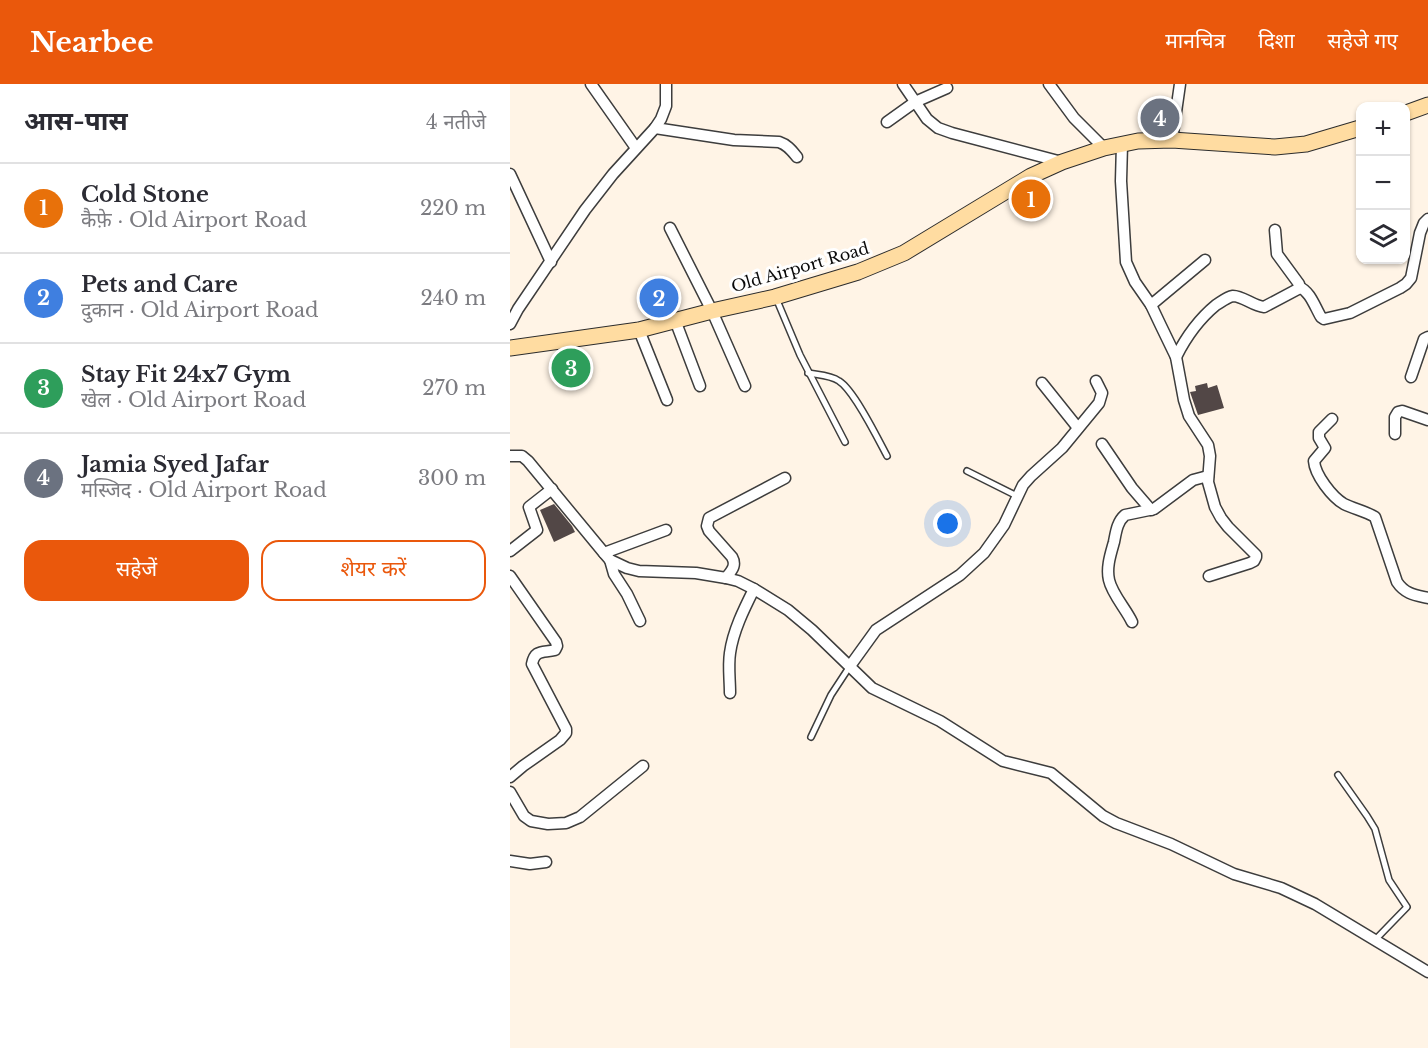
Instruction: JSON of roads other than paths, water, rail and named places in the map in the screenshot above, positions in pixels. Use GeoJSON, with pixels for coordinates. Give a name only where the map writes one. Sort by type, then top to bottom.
{"type":"FeatureCollection","features":[{"type":"Feature","properties":{"kind":"main road"},"geometry":{"type":"LineString","coordinates":[[1410,112],[1428,105]]}},
{"type":"Feature","properties":{"kind":"main road","name":"Old Airport Road"},"geometry":{"type":"LineString","coordinates":[[510,348],[639,330],[775,297],[858,272],[904,253],[1031,176],[1062,162],[1104,148],[1138,141],[1172,140],[1275,147],[1306,144],[1356,129]]}},
{"type":"Feature","properties":{"kind":"street"},"geometry":{"type":"LineString","coordinates":[[591,84],[636,148]]}},
{"type":"Feature","properties":{"kind":"street"},"geometry":{"type":"LineString","coordinates":[[510,324],[585,210],[661,119],[666,106],[666,84]]}},
{"type":"Feature","properties":{"kind":"street"},"geometry":{"type":"LineString","coordinates":[[903,84],[927,119],[939,128],[1062,162]]}},
{"type":"Feature","properties":{"kind":"street"},"geometry":{"type":"LineString","coordinates":[[1049,84],[1074,118],[1104,148]]}},
{"type":"Feature","properties":{"kind":"street"},"geometry":{"type":"LineString","coordinates":[[1172,140],[1180,84]]}},
{"type":"Feature","properties":{"kind":"street"},"geometry":{"type":"LineString","coordinates":[[887,122],[915,102],[947,88]]}},
{"type":"Feature","properties":{"kind":"street"},"geometry":{"type":"LineString","coordinates":[[655,128],[734,140],[779,142],[789,147],[797,157]]}},
{"type":"Feature","properties":{"kind":"street"},"geometry":{"type":"LineString","coordinates":[[1122,144],[1121,181],[1126,262],[1176,357],[1184,400],[1190,416],[1210,451],[1208,476],[1212,498],[1221,518],[1256,555],[1254,561],[1250,563],[1209,576]]}},
{"type":"Feature","properties":{"kind":"street"},"geometry":{"type":"LineString","coordinates":[[510,174],[550,262]]}},
{"type":"Feature","properties":{"kind":"street"},"geometry":{"type":"LineString","coordinates":[[1275,230],[1277,254],[1324,319],[1350,313],[1406,284],[1411,278],[1420,233],[1428,219]]}},
{"type":"Feature","properties":{"kind":"street"},"geometry":{"type":"LineString","coordinates":[[670,228],[712,311],[744,386]]}},
{"type":"Feature","properties":{"kind":"street"},"geometry":{"type":"LineString","coordinates":[[1151,306],[1205,260]]}},
{"type":"Feature","properties":{"kind":"street"},"geometry":{"type":"LineString","coordinates":[[1176,357],[1181,346],[1201,319],[1230,296],[1264,307],[1296,291],[1299,287]]}},
{"type":"Feature","properties":{"kind":"street"},"geometry":{"type":"LineString","coordinates":[[675,320],[700,386]]}},
{"type":"Feature","properties":{"kind":"street"},"geometry":{"type":"LineString","coordinates":[[639,330],[667,400]]}},
{"type":"Feature","properties":{"kind":"street"},"geometry":{"type":"LineString","coordinates":[[1411,377],[1424,339],[1428,337]]}},
{"type":"Feature","properties":{"kind":"street"},"geometry":{"type":"LineString","coordinates":[[850,666],[876,630],[960,575],[984,553],[1004,525],[1023,485],[1062,448],[1099,403],[1102,393],[1096,381]]}},
{"type":"Feature","properties":{"kind":"street"},"geometry":{"type":"LineString","coordinates":[[1042,383],[1078,428]]}},
{"type":"Feature","properties":{"kind":"street"},"geometry":{"type":"LineString","coordinates":[[1395,434],[1395,417],[1398,412],[1402,411],[1428,420]]}},
{"type":"Feature","properties":{"kind":"street"},"geometry":{"type":"LineString","coordinates":[[1332,419],[1319,432],[1319,438],[1325,448],[1314,461],[1315,468],[1339,500],[1375,517],[1401,588],[1406,592],[1428,598]]}},
{"type":"Feature","properties":{"kind":"street"},"geometry":{"type":"LineString","coordinates":[[1102,444],[1132,488],[1151,510]]}},
{"type":"Feature","properties":{"kind":"street"},"geometry":{"type":"LineString","coordinates":[[510,456],[522,456],[528,461],[607,557],[640,621]]}},
{"type":"Feature","properties":{"kind":"street"},"geometry":{"type":"LineString","coordinates":[[1132,622],[1109,580],[1110,556],[1121,518],[1125,515],[1154,509],[1193,480],[1208,476]]}},
{"type":"Feature","properties":{"kind":"street"},"geometry":{"type":"LineString","coordinates":[[726,578],[735,561],[709,531],[707,526],[709,519],[785,478]]}},
{"type":"Feature","properties":{"kind":"street"},"geometry":{"type":"LineString","coordinates":[[510,551],[537,530],[529,507],[552,489]]}},
{"type":"Feature","properties":{"kind":"street"},"geometry":{"type":"LineString","coordinates":[[607,557],[666,530]]}},
{"type":"Feature","properties":{"kind":"street"},"geometry":{"type":"LineString","coordinates":[[607,557],[627,568],[639,571],[696,573],[738,581],[754,589],[788,610],[812,630],[872,688],[940,721],[997,758],[1009,763],[1051,772],[1103,816],[1116,823],[1171,844],[1234,874],[1265,883],[1315,904],[1428,972]]}},
{"type":"Feature","properties":{"kind":"street"},"geometry":{"type":"LineString","coordinates":[[510,576],[556,642],[555,650],[538,653],[532,664],[566,733],[510,777]]}},
{"type":"Feature","properties":{"kind":"street"},"geometry":{"type":"LineString","coordinates":[[730,693],[731,644],[754,589]]}},
{"type":"Feature","properties":{"kind":"street"},"geometry":{"type":"LineString","coordinates":[[510,792],[524,816],[531,821],[548,824],[566,823],[580,817],[643,766]]}},
{"type":"Feature","properties":{"kind":"street"},"geometry":{"type":"LineString","coordinates":[[510,861],[530,864],[546,862]]}},
{"type":"Feature","properties":{"kind":"lane"},"geometry":{"type":"LineString","coordinates":[[775,297],[808,373],[844,442]]}},
{"type":"Feature","properties":{"kind":"lane"},"geometry":{"type":"LineString","coordinates":[[808,373],[831,377],[844,385],[887,456]]}},
{"type":"Feature","properties":{"kind":"lane"},"geometry":{"type":"LineString","coordinates":[[967,471],[1017,496]]}},
{"type":"Feature","properties":{"kind":"lane"},"geometry":{"type":"LineString","coordinates":[[811,737],[831,695],[850,666]]}},
{"type":"Feature","properties":{"kind":"lane"},"geometry":{"type":"LineString","coordinates":[[1338,775],[1375,829],[1389,880],[1407,907],[1375,940]]}},
{"type":"Feature","properties":{"kind":"place","name":"Jamia Syed Jafar"},"geometry":{"type":"Point","coordinates":[1160,118]}},
{"type":"Feature","properties":{"kind":"place","name":"Cold Stone"},"geometry":{"type":"Point","coordinates":[1031,199]}},
{"type":"Feature","properties":{"kind":"place","name":"Pets and Care"},"geometry":{"type":"Point","coordinates":[659,298]}},
{"type":"Feature","properties":{"kind":"place","name":"Stay Fit 24x7 Gym"},"geometry":{"type":"Point","coordinates":[571,368]}}]}
